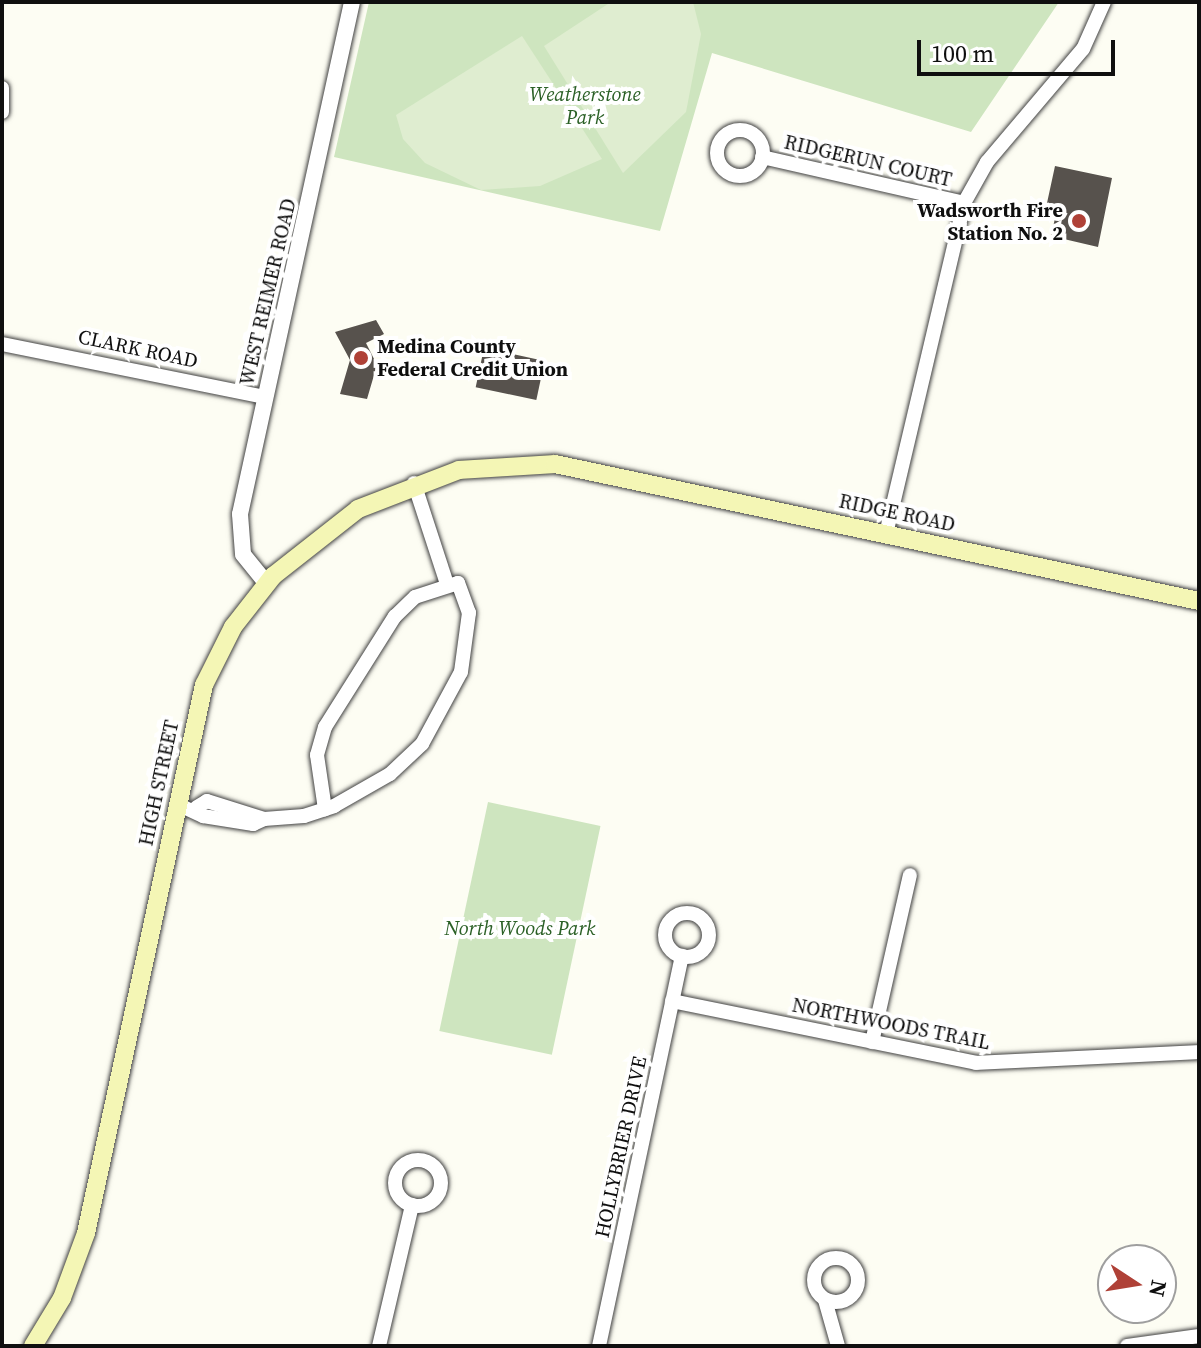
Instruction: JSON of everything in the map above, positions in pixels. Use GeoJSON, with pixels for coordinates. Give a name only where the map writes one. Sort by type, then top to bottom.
{"type":"FeatureCollection","features":[{"type":"Feature","properties":{"kind":"main road","name":"HIGH STREET"},"geometry":{"type":"LineString","coordinates":[[33,1346],[62,1298],[86,1233],[177,804],[209,672],[267,584],[327,528],[414,483],[527,462],[585,468]]}},
{"type":"Feature","properties":{"kind":"main road","name":"RIDGE ROAD"},"geometry":{"type":"LineString","coordinates":[[585,468],[1199,601]]}},
{"type":"Feature","properties":{"kind":"street","name":"WEST REIMER ROAD"},"geometry":{"type":"LineString","coordinates":[[267,584],[243,554],[239,535],[265,397],[352,2]]}},
{"type":"Feature","properties":{"kind":"street"},"geometry":{"type":"LineString","coordinates":[[886,534],[964,203],[987,162],[1083,49],[1104,2]]}},
{"type":"Feature","properties":{"kind":"street"},"geometry":{"type":"LineString","coordinates":[[2,88],[2,112]]}},
{"type":"Feature","properties":{"kind":"street","name":"RIDGERUN COURT"},"geometry":{"type":"LineString","coordinates":[[762,157],[964,203]]}},
{"type":"Feature","properties":{"kind":"street","name":"CLARK ROAD"},"geometry":{"type":"LineString","coordinates":[[2,344],[265,397]]}},
{"type":"Feature","properties":{"kind":"street"},"geometry":{"type":"LineString","coordinates":[[177,804],[197,807],[215,818],[264,819],[325,809],[390,774],[440,718],[461,672],[469,613],[468,595],[446,581],[414,483]]}},
{"type":"Feature","properties":{"kind":"street"},"geometry":{"type":"LineString","coordinates":[[325,809],[317,755],[325,727],[395,616],[446,581]]}},
{"type":"Feature","properties":{"kind":"street"},"geometry":{"type":"LineString","coordinates":[[872,1042],[910,875]]}},
{"type":"Feature","properties":{"kind":"street","name":"HOLLYBRIER DRIVE"},"geometry":{"type":"LineString","coordinates":[[599,1346],[682,956]]}},
{"type":"Feature","properties":{"kind":"street","name":"NORTHWOODS TRAIL"},"geometry":{"type":"LineString","coordinates":[[672,1001],[976,1063],[1199,1052]]}},
{"type":"Feature","properties":{"kind":"street"},"geometry":{"type":"LineString","coordinates":[[379,1346],[412,1205]]}},
{"type":"Feature","properties":{"kind":"street"},"geometry":{"type":"LineString","coordinates":[[825,1300],[838,1346]]}},
{"type":"Feature","properties":{"kind":"street"},"geometry":{"type":"LineString","coordinates":[[1127,1346],[1199,1336]]}},
{"type":"Feature","properties":{"kind":"green space","name":"Weatherstone Park"},"geometry":{"type":"Polygon","coordinates":[[[369,2],[1059,2],[971,132],[712,53],[660,231],[334,157],[369,2]]]}},
{"type":"Feature","properties":{"kind":"green space"},"geometry":{"type":"Polygon","coordinates":[[[611,2],[693,2],[701,34],[686,112],[623,173],[544,46],[611,2]]]}},
{"type":"Feature","properties":{"kind":"green space"},"geometry":{"type":"Polygon","coordinates":[[[522,36],[602,159],[540,186],[481,190],[425,163],[403,139],[396,115],[522,36]]]}},
{"type":"Feature","properties":{"kind":"green space","name":"North Woods Park"},"geometry":{"type":"Polygon","coordinates":[[[488,802],[600,826],[552,1055],[439,1031],[488,802]]]}},
{"type":"Feature","properties":{"kind":"building","name":"Wadsworth Fire Station No. 2"},"geometry":{"type":"Polygon","coordinates":[[[1055,166],[1112,178],[1098,247],[1051,236],[1058,205],[1047,203],[1055,166]]]}},
{"type":"Feature","properties":{"kind":"building","name":"Medina County Federal Credit Union"},"geometry":{"type":"Polygon","coordinates":[[[376,320],[384,334],[366,343],[377,365],[367,399],[340,394],[350,360],[335,332],[376,320]]]}},
{"type":"Feature","properties":{"kind":"building"},"geometry":{"type":"Polygon","coordinates":[[[484,348],[545,361],[536,400],[476,387],[484,348]]]}},
{"type":"Feature","properties":{"kind":"place","name":"Wadsworth Fire Station No. 2"},"geometry":{"type":"Point","coordinates":[1079,221]}},
{"type":"Feature","properties":{"kind":"place","name":"Medina County Federal Credit Union"},"geometry":{"type":"Point","coordinates":[361,358]}}]}
